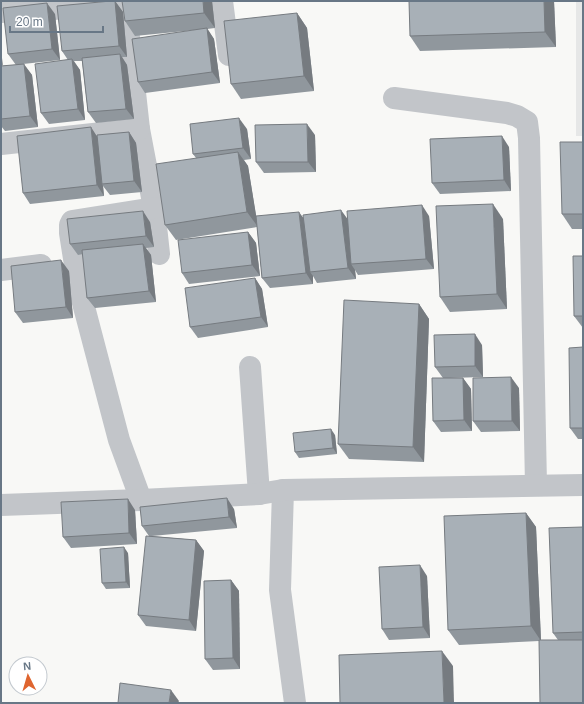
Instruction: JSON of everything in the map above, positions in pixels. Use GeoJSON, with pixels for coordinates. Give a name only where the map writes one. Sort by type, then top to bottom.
{"type":"FeatureCollection","features":[{"type":"Feature","properties":{"kind":"street"},"geometry":{"type":"LineString","coordinates":[[222,1],[231,73]]}},
{"type":"Feature","properties":{"kind":"street"},"geometry":{"type":"LineString","coordinates":[[1,12],[125,3],[139,129],[154,208],[159,254]]}},
{"type":"Feature","properties":{"kind":"street"},"geometry":{"type":"LineString","coordinates":[[394,98],[507,113],[517,116],[526,122],[529,138],[536,486]]}},
{"type":"Feature","properties":{"kind":"street"},"geometry":{"type":"LineString","coordinates":[[1,144],[139,129]]}},
{"type":"Feature","properties":{"kind":"street"},"geometry":{"type":"LineString","coordinates":[[141,500],[119,440],[78,284],[70,225],[72,221],[154,208]]}},
{"type":"Feature","properties":{"kind":"street"},"geometry":{"type":"LineString","coordinates":[[1,270],[74,260]]}},
{"type":"Feature","properties":{"kind":"street"},"geometry":{"type":"LineString","coordinates":[[250,367],[259,494]]}},
{"type":"Feature","properties":{"kind":"street"},"geometry":{"type":"LineString","coordinates":[[1,505],[259,494],[283,490],[583,485]]}},
{"type":"Feature","properties":{"kind":"street"},"geometry":{"type":"LineString","coordinates":[[283,490],[280,590],[295,703]]}},
{"type":"Feature","properties":{"kind":"shaded area"},"geometry":{"type":"Polygon","coordinates":[[[576,1],[583,1],[583,136],[576,136],[576,1]]]}},
{"type":"Feature","properties":{"kind":"building"},"geometry":{"type":"Polygon","coordinates":[[[115,1],[119,46],[62,51],[57,6],[115,1]]]}},
{"type":"Feature","properties":{"kind":"building"},"geometry":{"type":"Polygon","coordinates":[[[122,1],[203,1],[204,13],[125,21],[122,1]]]}},
{"type":"Feature","properties":{"kind":"building"},"geometry":{"type":"Polygon","coordinates":[[[409,1],[544,1],[545,32],[410,36],[409,1]]]}},
{"type":"Feature","properties":{"kind":"building"},"geometry":{"type":"Polygon","coordinates":[[[47,3],[52,49],[8,54],[3,8],[47,3]]]}},
{"type":"Feature","properties":{"kind":"building"},"geometry":{"type":"Polygon","coordinates":[[[297,13],[304,76],[231,84],[224,21],[297,13]]]}},
{"type":"Feature","properties":{"kind":"building"},"geometry":{"type":"Polygon","coordinates":[[[207,28],[212,72],[138,82],[132,39],[207,28]]]}},
{"type":"Feature","properties":{"kind":"building"},"geometry":{"type":"Polygon","coordinates":[[[120,54],[126,109],[88,112],[82,58],[120,54]]]}},
{"type":"Feature","properties":{"kind":"building"},"geometry":{"type":"Polygon","coordinates":[[[72,59],[78,109],[41,113],[35,64],[72,59]]]}},
{"type":"Feature","properties":{"kind":"building"},"geometry":{"type":"Polygon","coordinates":[[[24,64],[30,116],[1,119],[1,66],[24,64]]]}},
{"type":"Feature","properties":{"kind":"building"},"geometry":{"type":"Polygon","coordinates":[[[239,118],[243,148],[193,154],[190,124],[239,118]]]}},
{"type":"Feature","properties":{"kind":"building"},"geometry":{"type":"Polygon","coordinates":[[[307,124],[308,162],[256,162],[255,125],[307,124]]]}},
{"type":"Feature","properties":{"kind":"building"},"geometry":{"type":"Polygon","coordinates":[[[91,127],[97,185],[23,193],[17,136],[91,127]]]}},
{"type":"Feature","properties":{"kind":"building"},"geometry":{"type":"Polygon","coordinates":[[[129,132],[134,181],[102,184],[97,135],[129,132]]]}},
{"type":"Feature","properties":{"kind":"building"},"geometry":{"type":"Polygon","coordinates":[[[502,136],[504,180],[432,183],[430,139],[502,136]]]}},
{"type":"Feature","properties":{"kind":"building"},"geometry":{"type":"Polygon","coordinates":[[[560,142],[583,142],[583,214],[562,214],[560,142]]]}},
{"type":"Feature","properties":{"kind":"building"},"geometry":{"type":"Polygon","coordinates":[[[238,152],[247,212],[165,225],[156,164],[238,152]]]}},
{"type":"Feature","properties":{"kind":"building"},"geometry":{"type":"Polygon","coordinates":[[[493,204],[497,294],[440,297],[436,206],[493,204]]]}},
{"type":"Feature","properties":{"kind":"building"},"geometry":{"type":"Polygon","coordinates":[[[422,205],[426,259],[351,264],[347,211],[422,205]]]}},
{"type":"Feature","properties":{"kind":"building"},"geometry":{"type":"Polygon","coordinates":[[[341,210],[348,268],[310,272],[303,215],[341,210]]]}},
{"type":"Feature","properties":{"kind":"building"},"geometry":{"type":"Polygon","coordinates":[[[143,211],[146,236],[70,244],[67,219],[143,211]]]}},
{"type":"Feature","properties":{"kind":"building"},"geometry":{"type":"Polygon","coordinates":[[[299,212],[306,273],[262,278],[256,216],[299,212]]]}},
{"type":"Feature","properties":{"kind":"building"},"geometry":{"type":"Polygon","coordinates":[[[248,232],[252,265],[182,273],[178,240],[248,232]]]}},
{"type":"Feature","properties":{"kind":"building"},"geometry":{"type":"Polygon","coordinates":[[[143,244],[149,291],[87,298],[82,250],[143,244]]]}},
{"type":"Feature","properties":{"kind":"building"},"geometry":{"type":"Polygon","coordinates":[[[573,256],[583,256],[583,316],[574,316],[573,256]]]}},
{"type":"Feature","properties":{"kind":"building"},"geometry":{"type":"Polygon","coordinates":[[[61,260],[66,307],[15,312],[11,266],[61,260]]]}},
{"type":"Feature","properties":{"kind":"building"},"geometry":{"type":"Polygon","coordinates":[[[255,278],[261,317],[190,327],[185,288],[255,278]]]}},
{"type":"Feature","properties":{"kind":"building"},"geometry":{"type":"Polygon","coordinates":[[[344,300],[419,304],[413,447],[338,444],[344,300]]]}},
{"type":"Feature","properties":{"kind":"building"},"geometry":{"type":"Polygon","coordinates":[[[475,334],[475,366],[435,367],[434,335],[475,334]]]}},
{"type":"Feature","properties":{"kind":"building"},"geometry":{"type":"Polygon","coordinates":[[[583,347],[583,428],[570,428],[569,348],[583,347]]]}},
{"type":"Feature","properties":{"kind":"building"},"geometry":{"type":"Polygon","coordinates":[[[511,377],[512,421],[473,421],[473,378],[511,377]]]}},
{"type":"Feature","properties":{"kind":"building"},"geometry":{"type":"Polygon","coordinates":[[[432,378],[463,378],[464,420],[433,421],[432,378]]]}},
{"type":"Feature","properties":{"kind":"building"},"geometry":{"type":"Polygon","coordinates":[[[331,429],[333,448],[295,452],[293,433],[331,429]]]}},
{"type":"Feature","properties":{"kind":"building"},"geometry":{"type":"Polygon","coordinates":[[[227,498],[229,517],[142,526],[140,507],[227,498]]]}},
{"type":"Feature","properties":{"kind":"building"},"geometry":{"type":"Polygon","coordinates":[[[128,499],[129,533],[63,537],[61,502],[128,499]]]}},
{"type":"Feature","properties":{"kind":"building"},"geometry":{"type":"Polygon","coordinates":[[[526,513],[531,626],[448,630],[444,516],[526,513]]]}},
{"type":"Feature","properties":{"kind":"building"},"geometry":{"type":"Polygon","coordinates":[[[583,527],[583,632],[553,633],[549,528],[583,527]]]}},
{"type":"Feature","properties":{"kind":"building"},"geometry":{"type":"Polygon","coordinates":[[[146,536],[196,540],[189,620],[138,615],[146,536]]]}},
{"type":"Feature","properties":{"kind":"building"},"geometry":{"type":"Polygon","coordinates":[[[124,547],[126,582],[102,583],[100,549],[124,547]]]}},
{"type":"Feature","properties":{"kind":"building"},"geometry":{"type":"Polygon","coordinates":[[[420,565],[423,627],[382,629],[379,567],[420,565]]]}},
{"type":"Feature","properties":{"kind":"building"},"geometry":{"type":"Polygon","coordinates":[[[231,580],[233,658],[205,659],[204,581],[231,580]]]}},
{"type":"Feature","properties":{"kind":"building"},"geometry":{"type":"Polygon","coordinates":[[[539,640],[583,640],[583,703],[540,703],[539,640]]]}},
{"type":"Feature","properties":{"kind":"building"},"geometry":{"type":"Polygon","coordinates":[[[442,651],[444,703],[340,703],[339,655],[442,651]]]}},
{"type":"Feature","properties":{"kind":"building"},"geometry":{"type":"Polygon","coordinates":[[[120,683],[171,690],[169,703],[118,703],[120,683]]]}}]}
